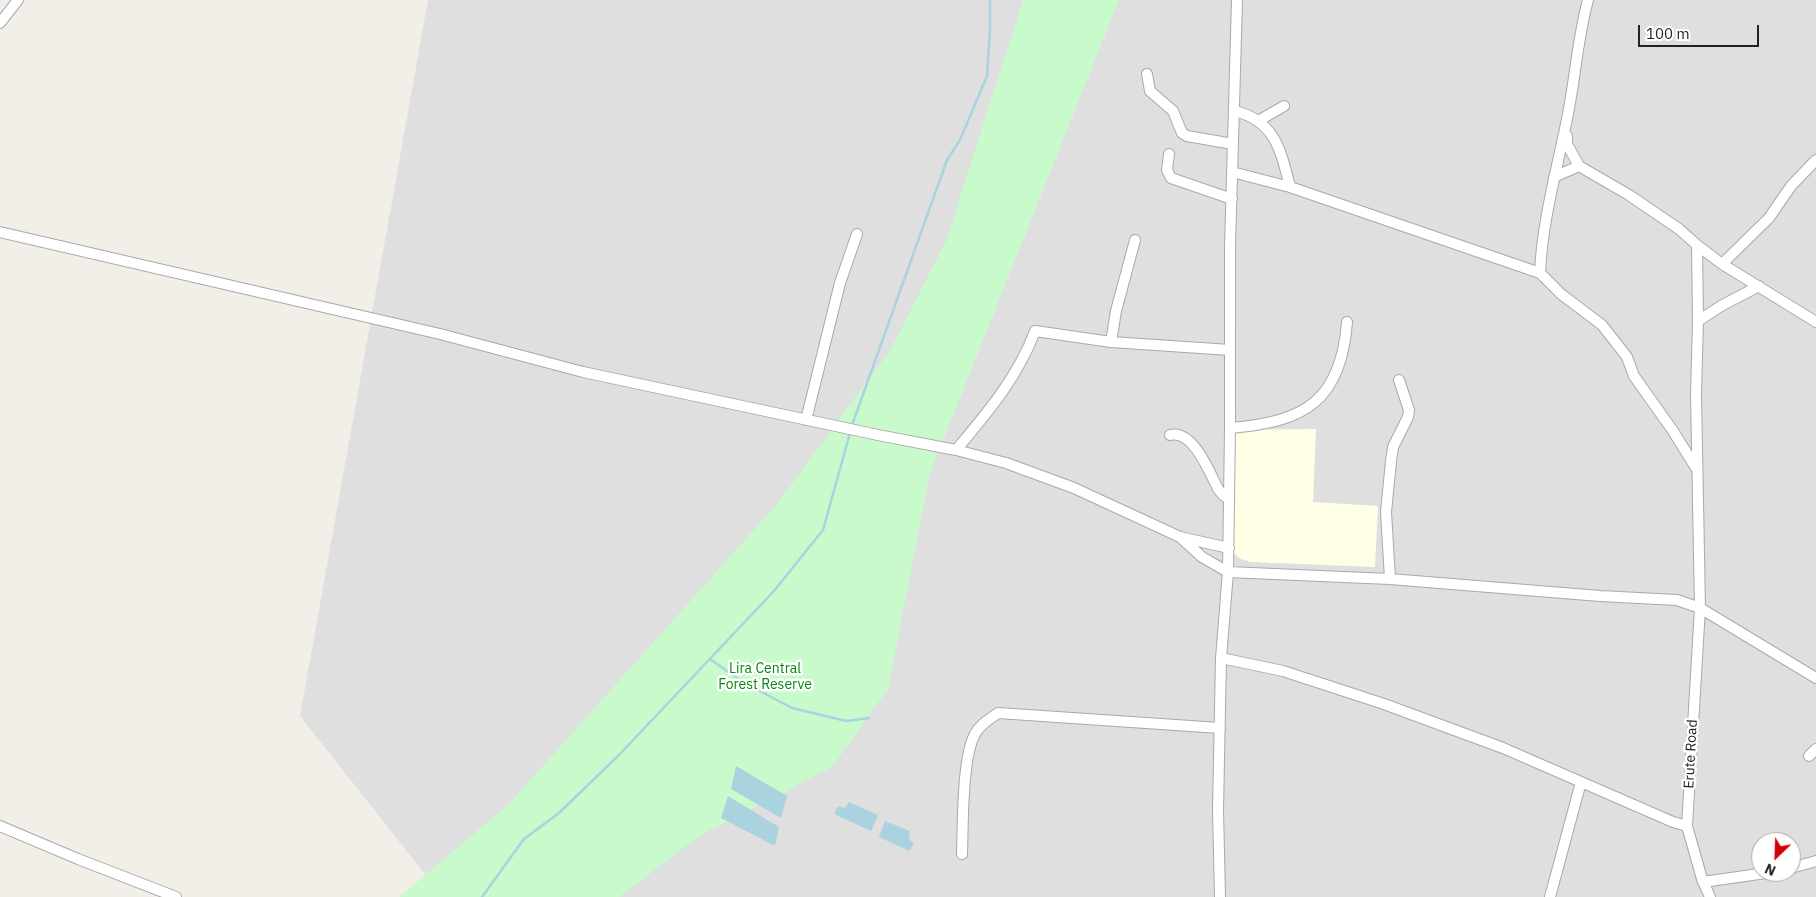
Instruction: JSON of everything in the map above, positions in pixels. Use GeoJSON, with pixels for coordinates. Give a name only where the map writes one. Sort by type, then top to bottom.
{"type":"FeatureCollection","features":[{"type":"Feature","properties":{"kind":"street"},"geometry":{"type":"LineString","coordinates":[[0,23],[18,0]]}},
{"type":"Feature","properties":{"kind":"street"},"geometry":{"type":"LineString","coordinates":[[1220,897],[1218,810],[1221,658],[1229,548],[1230,247],[1237,0]]}},
{"type":"Feature","properties":{"kind":"street"},"geometry":{"type":"LineString","coordinates":[[1540,273],[1541,250],[1588,0]]}},
{"type":"Feature","properties":{"kind":"street"},"geometry":{"type":"LineString","coordinates":[[1147,74],[1150,91],[1173,111],[1182,133],[1187,136],[1233,144]]}},
{"type":"Feature","properties":{"kind":"street"},"geometry":{"type":"LineString","coordinates":[[1258,121],[1284,106]]}},
{"type":"Feature","properties":{"kind":"street"},"geometry":{"type":"LineString","coordinates":[[1234,111],[1248,115],[1258,121],[1280,148],[1290,187]]}},
{"type":"Feature","properties":{"kind":"street"},"geometry":{"type":"LineString","coordinates":[[1566,122],[1566,144],[1579,166],[1629,195],[1679,229],[1722,264],[1816,322]]}},
{"type":"Feature","properties":{"kind":"street"},"geometry":{"type":"LineString","coordinates":[[1169,154],[1168,170],[1171,178],[1232,199]]}},
{"type":"Feature","properties":{"kind":"street"},"geometry":{"type":"LineString","coordinates":[[1722,264],[1769,218],[1791,186],[1816,160]]}},
{"type":"Feature","properties":{"kind":"street"},"geometry":{"type":"LineString","coordinates":[[1554,177],[1579,166]]}},
{"type":"Feature","properties":{"kind":"street"},"geometry":{"type":"LineString","coordinates":[[1232,172],[1290,187],[1540,273],[1560,294],[1602,325],[1627,357],[1634,376],[1696,469]]}},
{"type":"Feature","properties":{"kind":"street"},"geometry":{"type":"LineString","coordinates":[[0,232],[448,336],[583,372],[1006,462],[1050,478],[1180,537],[1229,548]]}},
{"type":"Feature","properties":{"kind":"street"},"geometry":{"type":"LineString","coordinates":[[806,420],[840,283],[857,234]]}},
{"type":"Feature","properties":{"kind":"street"},"geometry":{"type":"LineString","coordinates":[[1111,342],[1116,311],[1134,240]]}},
{"type":"Feature","properties":{"kind":"street","name":"Erute Road"},"geometry":{"type":"LineString","coordinates":[[1697,245],[1696,469],[1700,608],[1687,826],[1703,882],[1710,897]]}},
{"type":"Feature","properties":{"kind":"street"},"geometry":{"type":"LineString","coordinates":[[1698,321],[1721,306],[1759,286]]}},
{"type":"Feature","properties":{"kind":"street"},"geometry":{"type":"LineString","coordinates":[[1230,428],[1276,421],[1296,414],[1316,402],[1331,385],[1335,376],[1345,344],[1347,322]]}},
{"type":"Feature","properties":{"kind":"street"},"geometry":{"type":"LineString","coordinates":[[956,450],[1002,394],[1035,332],[1111,342],[1230,350]]}},
{"type":"Feature","properties":{"kind":"street"},"geometry":{"type":"LineString","coordinates":[[1390,579],[1386,512],[1391,461],[1394,447],[1408,417],[1409,410],[1399,380]]}},
{"type":"Feature","properties":{"kind":"street"},"geometry":{"type":"LineString","coordinates":[[1170,435],[1182,436],[1194,445],[1223,495],[1229,500]]}},
{"type":"Feature","properties":{"kind":"street"},"geometry":{"type":"LineString","coordinates":[[1180,537],[1202,558],[1228,572],[1390,579],[1600,596],[1677,600],[1700,608],[1816,678]]}},
{"type":"Feature","properties":{"kind":"street"},"geometry":{"type":"LineString","coordinates":[[1221,658],[1283,671],[1343,689],[1503,748],[1673,822],[1687,826]]}},
{"type":"Feature","properties":{"kind":"street"},"geometry":{"type":"LineString","coordinates":[[962,854],[966,772],[970,744],[982,724],[998,713],[1220,728]]}},
{"type":"Feature","properties":{"kind":"street"},"geometry":{"type":"LineString","coordinates":[[1550,897],[1581,782]]}},
{"type":"Feature","properties":{"kind":"street"},"geometry":{"type":"LineString","coordinates":[[0,826],[176,897]]}},
{"type":"Feature","properties":{"kind":"street"},"geometry":{"type":"LineString","coordinates":[[1801,865],[1816,861]]}},
{"type":"Feature","properties":{"kind":"street"},"geometry":{"type":"LineString","coordinates":[[1703,882],[1751,875]]}},
{"type":"Feature","properties":{"kind":"shaded area"},"geometry":{"type":"Polygon","coordinates":[[[428,0],[1816,0],[1816,897],[443,897],[300,716],[428,0]]]}},
{"type":"Feature","properties":{"kind":"shaded area"},"geometry":{"type":"Polygon","coordinates":[[[1316,429],[1313,502],[1378,506],[1375,567],[1251,562],[1241,559],[1234,554],[1231,546],[1232,430],[1316,429]]]}},
{"type":"Feature","properties":{"kind":"green space","name":"Lira Central Forest Reserve"},"geometry":{"type":"Polygon","coordinates":[[[1023,0],[1119,0],[930,473],[888,689],[832,767],[699,836],[619,897],[399,897],[508,805],[777,504],[891,349],[946,241],[1023,0]]]}},
{"type":"Feature","properties":{"kind":"water"},"geometry":{"type":"Polygon","coordinates":[[[736,766],[787,796],[781,818],[731,789],[736,766]]]}},
{"type":"Feature","properties":{"kind":"water"},"geometry":{"type":"Polygon","coordinates":[[[728,796],[779,827],[775,846],[721,818],[728,796]]]}},
{"type":"Feature","properties":{"kind":"water"},"geometry":{"type":"Polygon","coordinates":[[[849,802],[878,815],[871,831],[834,814],[838,806],[845,808],[849,802]]]}},
{"type":"Feature","properties":{"kind":"water"},"geometry":{"type":"Polygon","coordinates":[[[885,821],[910,831],[909,839],[914,844],[909,851],[879,837],[885,821]]]}},
{"type":"Feature","properties":{"kind":"waterway"},"geometry":{"type":"LineString","coordinates":[[851,428],[947,160],[960,140],[987,76],[990,0]]}},
{"type":"Feature","properties":{"kind":"waterway"},"geometry":{"type":"LineString","coordinates":[[482,897],[524,839],[559,813],[619,755],[774,591],[823,530],[850,433]]}},
{"type":"Feature","properties":{"kind":"waterway"},"geometry":{"type":"LineString","coordinates":[[710,659],[741,681],[792,708],[846,721],[869,718]]}}]}
